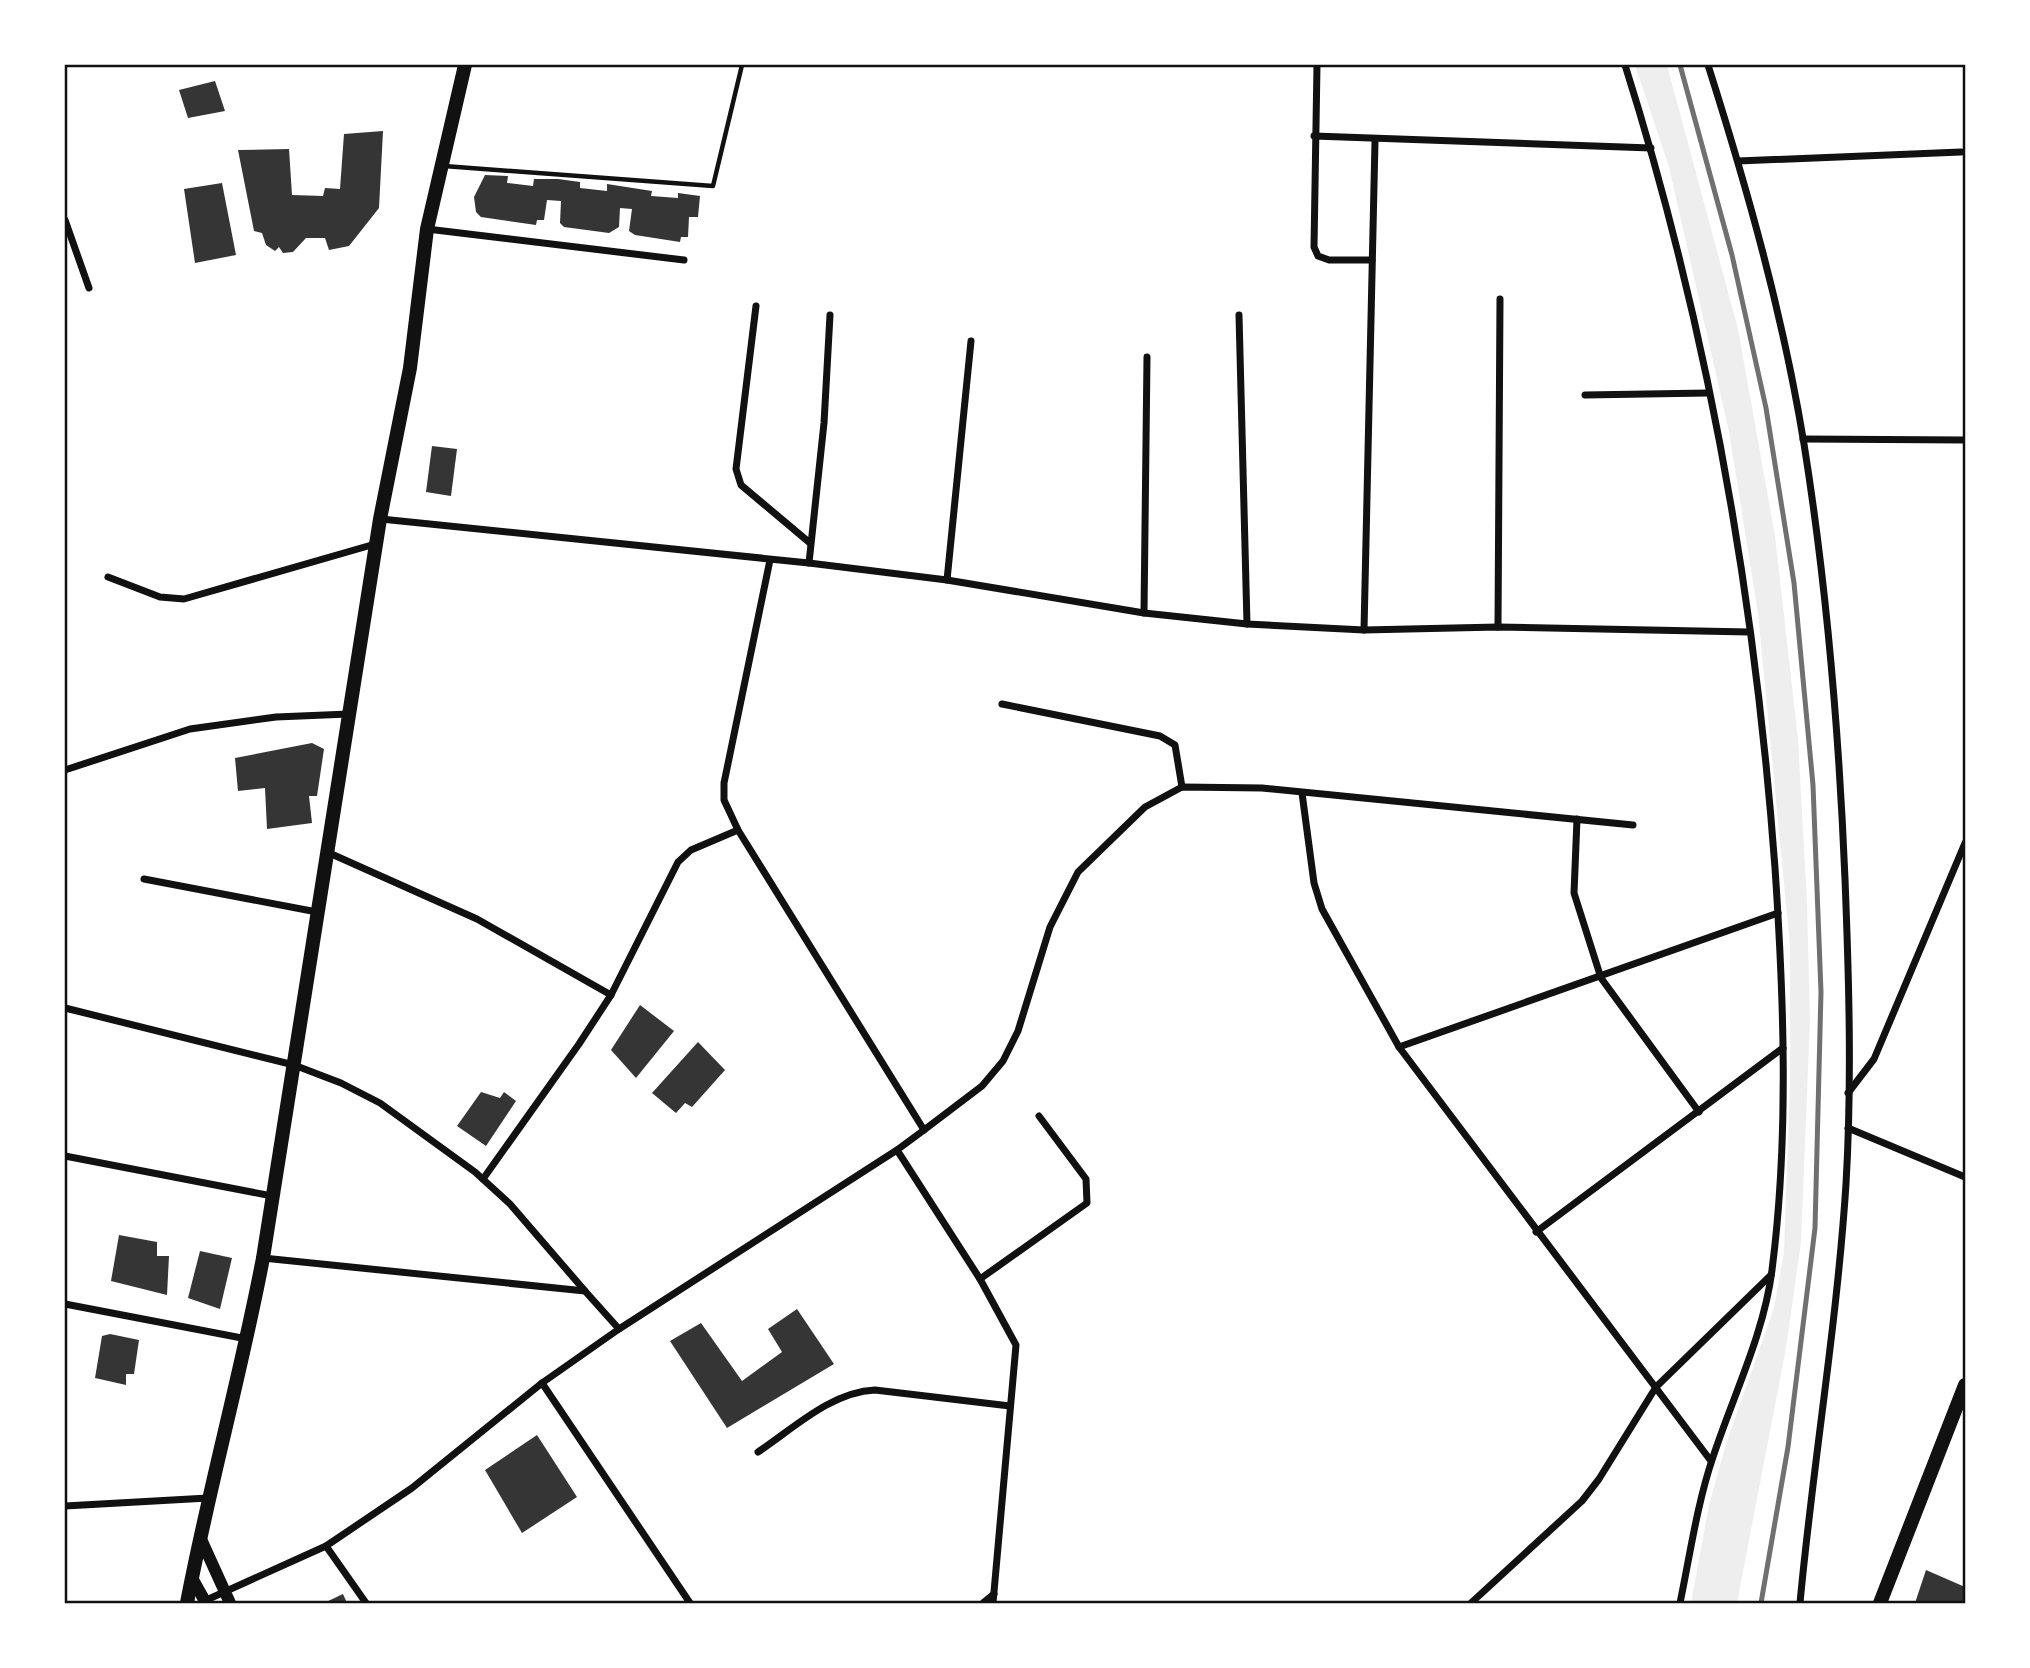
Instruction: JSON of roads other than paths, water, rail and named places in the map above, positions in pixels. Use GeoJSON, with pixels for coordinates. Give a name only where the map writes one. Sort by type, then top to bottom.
{"type":"FeatureCollection","features":[{"type":"Feature","properties":{"kind":"main road"},"geometry":{"type":"LineString","coordinates":[[187,1603],[263,1258],[380,519],[411,368],[427,229],[465,65]]}},
{"type":"Feature","properties":{"kind":"main road"},"geometry":{"type":"LineString","coordinates":[[1880,1603],[1965,1385]]}},
{"type":"Feature","properties":{"kind":"main road"},"geometry":{"type":"LineString","coordinates":[[200,1537],[228,1598]]}},
{"type":"Feature","properties":{"kind":"main road"},"geometry":{"type":"LineString","coordinates":[[192,1578],[203,1603]]}},
{"type":"Feature","properties":{"kind":"street"},"geometry":{"type":"LineString","coordinates":[[1317,65],[1312,238],[1318,257],[1329,260],[1372,260]]}},
{"type":"Feature","properties":{"kind":"street"},"geometry":{"type":"LineString","coordinates":[[1625,65],[1651,148],[1698,330],[1708,393],[1731,498],[1766,760],[1778,913],[1783,1048],[1779,1194],[1772,1274],[1762,1319],[1711,1461],[1680,1603]]}},
{"type":"Feature","properties":{"kind":"street"},"geometry":{"type":"LineString","coordinates":[[1708,65],[1738,161],[1803,439],[1830,639],[1842,816],[1849,1000],[1848,1128],[1838,1273],[1800,1603]]}},
{"type":"Feature","properties":{"kind":"street"},"geometry":{"type":"LineString","coordinates":[[1314,136],[1375,141],[1651,148]]}},
{"type":"Feature","properties":{"kind":"street"},"geometry":{"type":"LineString","coordinates":[[1364,630],[1375,141]]}},
{"type":"Feature","properties":{"kind":"street"},"geometry":{"type":"LineString","coordinates":[[1738,161],[1961,152]]}},
{"type":"Feature","properties":{"kind":"street"},"geometry":{"type":"LineString","coordinates":[[65,220],[89,288]]}},
{"type":"Feature","properties":{"kind":"street"},"geometry":{"type":"LineString","coordinates":[[427,229],[684,260]]}},
{"type":"Feature","properties":{"kind":"street"},"geometry":{"type":"LineString","coordinates":[[1498,627],[1500,299]]}},
{"type":"Feature","properties":{"kind":"street"},"geometry":{"type":"LineString","coordinates":[[756,306],[736,468],[741,485],[810,543]]}},
{"type":"Feature","properties":{"kind":"street"},"geometry":{"type":"LineString","coordinates":[[809,563],[824,423],[830,315]]}},
{"type":"Feature","properties":{"kind":"street"},"geometry":{"type":"LineString","coordinates":[[1240,315],[1247,624]]}},
{"type":"Feature","properties":{"kind":"street"},"geometry":{"type":"LineString","coordinates":[[947,580],[971,341]]}},
{"type":"Feature","properties":{"kind":"street"},"geometry":{"type":"LineString","coordinates":[[1144,613],[1147,357]]}},
{"type":"Feature","properties":{"kind":"street"},"geometry":{"type":"LineString","coordinates":[[1585,395],[1708,393]]}},
{"type":"Feature","properties":{"kind":"street"},"geometry":{"type":"LineString","coordinates":[[1803,439],[1965,440]]}},
{"type":"Feature","properties":{"kind":"street"},"geometry":{"type":"LineString","coordinates":[[380,519],[809,563],[947,580],[1144,613],[1247,624],[1364,630],[1498,627],[1749,632]]}},
{"type":"Feature","properties":{"kind":"street"},"geometry":{"type":"LineString","coordinates":[[108,577],[160,597],[184,599],[377,544]]}},
{"type":"Feature","properties":{"kind":"street"},"geometry":{"type":"LineString","coordinates":[[770,560],[724,783],[724,800],[738,830],[924,1130]]}},
{"type":"Feature","properties":{"kind":"street"},"geometry":{"type":"LineString","coordinates":[[1002,704],[1160,736],[1175,745],[1182,787]]}},
{"type":"Feature","properties":{"kind":"street"},"geometry":{"type":"LineString","coordinates":[[65,770],[190,729],[276,717],[349,714]]}},
{"type":"Feature","properties":{"kind":"street"},"geometry":{"type":"LineString","coordinates":[[203,1603],[228,1598],[326,1546],[412,1488],[542,1383],[619,1329],[897,1150],[982,1086],[1003,1061],[1018,1031],[1050,926],[1078,872],[1145,807],[1182,787],[1229,786],[1633,825]]}},
{"type":"Feature","properties":{"kind":"street"},"geometry":{"type":"LineString","coordinates":[[1302,793],[1314,883],[1322,909],[1399,1047],[1711,1461]]}},
{"type":"Feature","properties":{"kind":"street"},"geometry":{"type":"LineString","coordinates":[[1577,819],[1574,893],[1601,978],[1699,1112]]}},
{"type":"Feature","properties":{"kind":"street"},"geometry":{"type":"LineString","coordinates":[[483,1179],[611,995],[678,862],[691,850],[738,830]]}},
{"type":"Feature","properties":{"kind":"street"},"geometry":{"type":"LineString","coordinates":[[1848,1094],[1874,1059],[1965,843]]}},
{"type":"Feature","properties":{"kind":"street"},"geometry":{"type":"LineString","coordinates":[[327,851],[477,919],[611,995]]}},
{"type":"Feature","properties":{"kind":"street"},"geometry":{"type":"LineString","coordinates":[[144,879],[318,912]]}},
{"type":"Feature","properties":{"kind":"street"},"geometry":{"type":"LineString","coordinates":[[1399,1047],[1601,978],[1778,913]]}},
{"type":"Feature","properties":{"kind":"street"},"geometry":{"type":"LineString","coordinates":[[65,1008],[294,1065],[341,1083],[380,1103],[483,1179],[510,1204],[619,1329]]}},
{"type":"Feature","properties":{"kind":"street"},"geometry":{"type":"LineString","coordinates":[[1536,1232],[1783,1048]]}},
{"type":"Feature","properties":{"kind":"street"},"geometry":{"type":"LineString","coordinates":[[980,1279],[1087,1203],[1086,1179],[1039,1116]]}},
{"type":"Feature","properties":{"kind":"street"},"geometry":{"type":"LineString","coordinates":[[1848,1128],[1965,1177]]}},
{"type":"Feature","properties":{"kind":"street"},"geometry":{"type":"LineString","coordinates":[[897,1150],[980,1279],[1016,1345],[993,1603]]}},
{"type":"Feature","properties":{"kind":"street"},"geometry":{"type":"LineString","coordinates":[[65,1156],[272,1196]]}},
{"type":"Feature","properties":{"kind":"street"},"geometry":{"type":"LineString","coordinates":[[263,1258],[585,1291]]}},
{"type":"Feature","properties":{"kind":"street"},"geometry":{"type":"LineString","coordinates":[[1471,1603],[1582,1502],[1656,1387],[1772,1274]]}},
{"type":"Feature","properties":{"kind":"street"},"geometry":{"type":"LineString","coordinates":[[65,1304],[247,1339]]}},
{"type":"Feature","properties":{"kind":"street"},"geometry":{"type":"LineString","coordinates":[[542,1383],[690,1603]]}},
{"type":"Feature","properties":{"kind":"street"},"geometry":{"type":"LineString","coordinates":[[758,1452],[838,1397],[855,1391],[875,1390],[1010,1406]]}},
{"type":"Feature","properties":{"kind":"street"},"geometry":{"type":"LineString","coordinates":[[65,1506],[208,1498]]}},
{"type":"Feature","properties":{"kind":"street"},"geometry":{"type":"LineString","coordinates":[[326,1546],[366,1603]]}},
{"type":"Feature","properties":{"kind":"street"},"geometry":{"type":"LineString","coordinates":[[983,1603],[994,1594]]}},
{"type":"Feature","properties":{"kind":"lane"},"geometry":{"type":"LineString","coordinates":[[440,166],[713,187],[742,65]]}},
{"type":"Feature","properties":{"kind":"railway"},"geometry":{"type":"LineString","coordinates":[[1680,65],[1732,255],[1766,408],[1794,583],[1813,785],[1821,992],[1815,1228],[1788,1447],[1761,1603]]}}]}
